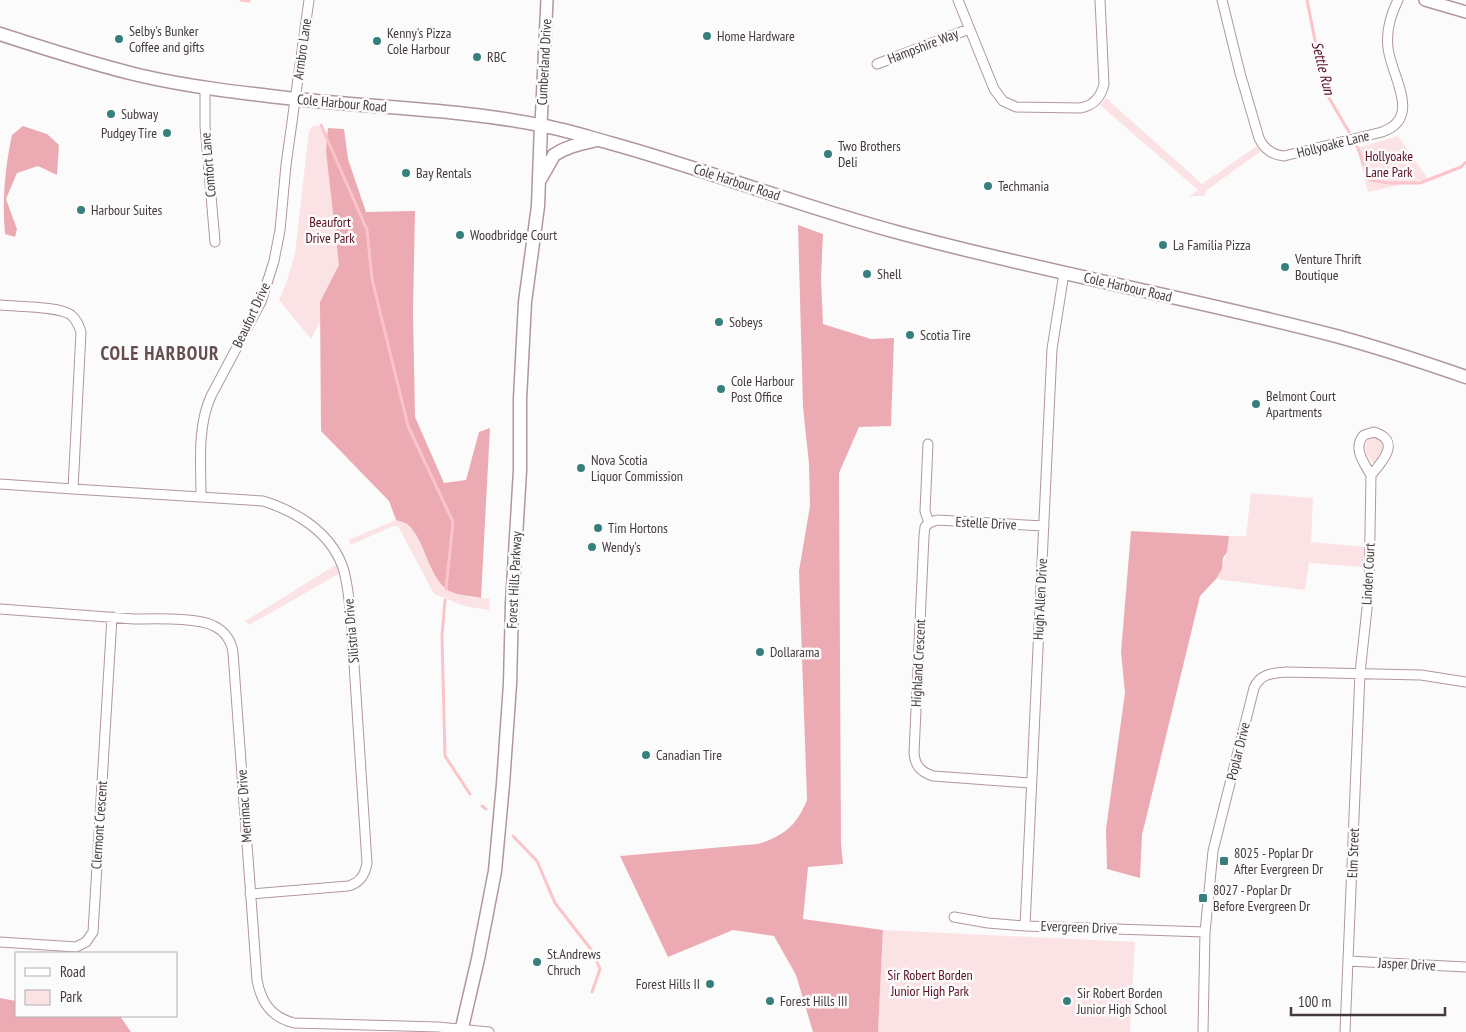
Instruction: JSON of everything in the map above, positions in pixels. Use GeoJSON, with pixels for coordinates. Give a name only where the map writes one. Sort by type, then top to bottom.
{"type":"FeatureCollection","features":[{"type":"Feature","properties":{"kind":"main road","name":"Cole Harbour Road"},"geometry":{"type":"LineString","coordinates":[[0,34],[139,75],[205,87],[295,99],[415,108],[541,125],[658,156],[846,218],[967,250],[1334,336],[1466,377]]}},
{"type":"Feature","properties":{"kind":"main road","name":"Forest Hills Parkway"},"geometry":{"type":"LineString","coordinates":[[461,1030],[478,959],[495,871],[510,684],[512,604],[521,460],[520,399],[525,302],[538,206],[541,125]]}},
{"type":"Feature","properties":{"kind":"main road"},"geometry":{"type":"LineString","coordinates":[[539,183],[554,155],[565,147],[597,140]]}},
{"type":"Feature","properties":{"kind":"street","name":"Armbro Lane"},"geometry":{"type":"LineString","coordinates":[[295,99],[309,0]]}},
{"type":"Feature","properties":{"kind":"street","name":"Cumberland Drive"},"geometry":{"type":"LineString","coordinates":[[541,125],[547,0]]}},
{"type":"Feature","properties":{"kind":"street"},"geometry":{"type":"LineString","coordinates":[[958,0],[994,89],[1003,101],[1019,108],[1082,108],[1094,103],[1104,84],[1100,0]]}},
{"type":"Feature","properties":{"kind":"street","name":"Hollyoake Lane"},"geometry":{"type":"LineString","coordinates":[[1222,0],[1240,73],[1259,138],[1263,146],[1269,151],[1284,156],[1382,132],[1391,128],[1396,123],[1402,111],[1403,100],[1388,49],[1388,38],[1398,0]]}},
{"type":"Feature","properties":{"kind":"street"},"geometry":{"type":"LineString","coordinates":[[1425,0],[1466,12]]}},
{"type":"Feature","properties":{"kind":"street","name":"Hampshire Way"},"geometry":{"type":"LineString","coordinates":[[878,64],[969,29]]}},
{"type":"Feature","properties":{"kind":"street","name":"Comfort Lane"},"geometry":{"type":"LineString","coordinates":[[205,87],[205,126],[215,242]]}},
{"type":"Feature","properties":{"kind":"street","name":"Beaufort Drive"},"geometry":{"type":"LineString","coordinates":[[200,497],[202,428],[206,409],[260,302],[274,261],[280,230],[295,99]]}},
{"type":"Feature","properties":{"kind":"street","name":"Hugh Allen Drive"},"geometry":{"type":"LineString","coordinates":[[1025,926],[1030,783],[1052,349],[1064,273]]}},
{"type":"Feature","properties":{"kind":"street"},"geometry":{"type":"LineString","coordinates":[[0,305],[59,310],[73,316],[79,325],[81,332],[73,489]]}},
{"type":"Feature","properties":{"kind":"street","name":"Linden Court"},"geometry":{"type":"LineString","coordinates":[[1360,673],[1369,590],[1371,475],[1358,446],[1363,436],[1374,432],[1385,437],[1388,443],[1388,451],[1385,458],[1371,475]]}},
{"type":"Feature","properties":{"kind":"street","name":"Highland Crescent"},"geometry":{"type":"LineString","coordinates":[[928,444],[925,511],[929,523],[925,527],[924,536],[914,752],[916,762],[922,771],[936,777],[1030,783]]}},
{"type":"Feature","properties":{"kind":"street","name":"Silistria Drive"},"geometry":{"type":"LineString","coordinates":[[0,484],[263,501],[297,515],[322,535],[336,553],[342,565],[348,593],[366,870],[360,880],[348,886],[250,894]]}},
{"type":"Feature","properties":{"kind":"street","name":"Estelle Drive"},"geometry":{"type":"LineString","coordinates":[[929,523],[937,520],[1044,526]]}},
{"type":"Feature","properties":{"kind":"street","name":"Merrimac Drive"},"geometry":{"type":"LineString","coordinates":[[0,609],[206,622],[218,628],[230,642],[233,653],[258,988],[265,1005],[278,1016],[294,1023],[438,1027],[489,1032]]}},
{"type":"Feature","properties":{"kind":"street","name":"Clermont Crescent"},"geometry":{"type":"LineString","coordinates":[[0,942],[76,947],[86,942],[93,932],[112,617]]}},
{"type":"Feature","properties":{"kind":"street","name":"Poplar Drive"},"geometry":{"type":"LineString","coordinates":[[1203,1032],[1205,932],[1216,841],[1255,685],[1262,677],[1274,673],[1421,675],[1466,682]]}},
{"type":"Feature","properties":{"kind":"street","name":"Elm Street"},"geometry":{"type":"LineString","coordinates":[[1345,1032],[1360,673]]}},
{"type":"Feature","properties":{"kind":"street","name":"Evergreen Drive"},"geometry":{"type":"LineString","coordinates":[[954,917],[988,923],[1025,926],[1205,932]]}},
{"type":"Feature","properties":{"kind":"street","name":"Jasper Drive"},"geometry":{"type":"LineString","coordinates":[[1348,961],[1466,967]]}},
{"type":"Feature","properties":{"kind":"green space"},"geometry":{"type":"Polygon","coordinates":[[[1106,98],[1202,184],[1257,146],[1261,151],[1207,190],[1204,196],[1189,196],[1198,190],[1100,105],[1106,98]]]}},
{"type":"Feature","properties":{"kind":"green space","name":"Beaufort Drive Park"},"geometry":{"type":"Polygon","coordinates":[[[313,126],[320,126],[328,133],[366,231],[311,339],[279,300],[295,254],[309,130],[313,126]]]}},
{"type":"Feature","properties":{"kind":"green space","name":"Hollyoake Lane Park"},"geometry":{"type":"Polygon","coordinates":[[[1398,136],[1428,179],[1368,192],[1357,148],[1398,136]]]}},
{"type":"Feature","properties":{"kind":"green space"},"geometry":{"type":"Polygon","coordinates":[[[1371,436],[1382,439],[1384,447],[1380,459],[1375,465],[1366,451],[1366,443],[1371,436]]]}},
{"type":"Feature","properties":{"kind":"green space"},"geometry":{"type":"Polygon","coordinates":[[[1251,493],[1313,498],[1311,542],[1365,547],[1364,567],[1309,563],[1305,590],[1216,579],[1225,558],[1229,536],[1246,536],[1251,493]]]}},
{"type":"Feature","properties":{"kind":"green space"},"geometry":{"type":"Polygon","coordinates":[[[396,520],[407,524],[414,531],[437,577],[444,585],[456,594],[490,599],[489,610],[464,606],[434,594],[398,526],[393,526],[351,545],[348,540],[396,520]]]}},
{"type":"Feature","properties":{"kind":"green space"},"geometry":{"type":"Polygon","coordinates":[[[339,563],[342,572],[249,625],[245,621],[339,563]]]}},
{"type":"Feature","properties":{"kind":"green space","name":"Sir Robert Borden Junior High Park"},"geometry":{"type":"Polygon","coordinates":[[[883,930],[1135,942],[1130,1032],[878,1032],[883,930]]]}},
{"type":"Feature","properties":{"kind":"shaded area"},"geometry":{"type":"Polygon","coordinates":[[[23,126],[47,134],[59,145],[57,175],[38,166],[17,173],[6,199],[17,229],[15,237],[5,234],[5,184],[12,135],[23,126]]]}},
{"type":"Feature","properties":{"kind":"shaded area"},"geometry":{"type":"Polygon","coordinates":[[[328,128],[344,129],[348,159],[366,212],[415,211],[413,312],[415,417],[444,483],[466,480],[479,432],[490,428],[481,598],[454,593],[438,581],[414,531],[407,524],[396,520],[389,501],[321,431],[320,302],[339,265],[326,151],[328,128]]]}},
{"type":"Feature","properties":{"kind":"shaded area"},"geometry":{"type":"Polygon","coordinates":[[[798,225],[823,234],[821,278],[823,324],[871,339],[894,338],[891,426],[859,427],[839,473],[841,844],[843,864],[808,867],[803,919],[883,930],[878,1032],[813,1032],[796,975],[774,936],[733,930],[668,957],[620,856],[758,844],[775,837],[789,828],[799,816],[807,800],[799,571],[810,506],[809,464],[803,407],[798,225]]]}},
{"type":"Feature","properties":{"kind":"shaded area"},"geometry":{"type":"Polygon","coordinates":[[[1131,531],[1229,536],[1222,569],[1216,579],[1200,596],[1142,835],[1140,878],[1107,869],[1106,829],[1125,693],[1121,652],[1131,531]]]}},
{"type":"Feature","properties":{"kind":"shaded area"},"geometry":{"type":"Polygon","coordinates":[[[0,998],[15,1001],[15,1017],[121,1017],[131,1032],[0,1032],[0,998]]]}},
{"type":"Feature","properties":{"kind":"waterway"},"geometry":{"type":"LineString","coordinates":[[241,0],[249,1]]}},
{"type":"Feature","properties":{"kind":"waterway","name":"Settle Run"},"geometry":{"type":"LineString","coordinates":[[1307,0],[1325,91],[1349,132]]}},
{"type":"Feature","properties":{"kind":"waterway"},"geometry":{"type":"LineString","coordinates":[[321,125],[367,230],[372,279],[408,426],[453,522],[446,589]]}},
{"type":"Feature","properties":{"kind":"waterway","name":"Settle Run"},"geometry":{"type":"LineString","coordinates":[[1357,146],[1370,180],[1388,183],[1420,183],[1461,167],[1466,162]]}},
{"type":"Feature","properties":{"kind":"waterway"},"geometry":{"type":"LineString","coordinates":[[445,600],[442,636],[445,756],[470,794]]}},
{"type":"Feature","properties":{"kind":"waterway"},"geometry":{"type":"LineString","coordinates":[[482,806],[486,809]]}},
{"type":"Feature","properties":{"kind":"waterway"},"geometry":{"type":"LineString","coordinates":[[513,836],[537,861],[555,903],[593,952],[600,969],[592,992]]}},
{"type":"Feature","properties":{"kind":"place","name":"Home Hardware"},"geometry":{"type":"Point","coordinates":[707,36]}},
{"type":"Feature","properties":{"kind":"place","name":"Selby's Bunker Coffee and gifts"},"geometry":{"type":"Point","coordinates":[119,39]}},
{"type":"Feature","properties":{"kind":"place","name":"Kenny's Pizza Cole Harbour"},"geometry":{"type":"Point","coordinates":[377,41]}},
{"type":"Feature","properties":{"kind":"place","name":"RBC"},"geometry":{"type":"Point","coordinates":[477,57]}},
{"type":"Feature","properties":{"kind":"place","name":"Subway"},"geometry":{"type":"Point","coordinates":[111,114]}},
{"type":"Feature","properties":{"kind":"place","name":"Pudgey Tire"},"geometry":{"type":"Point","coordinates":[167,133]}},
{"type":"Feature","properties":{"kind":"place","name":"Two Brothers Deli"},"geometry":{"type":"Point","coordinates":[828,154]}},
{"type":"Feature","properties":{"kind":"place","name":"Bay Rentals"},"geometry":{"type":"Point","coordinates":[406,173]}},
{"type":"Feature","properties":{"kind":"place","name":"Techmania"},"geometry":{"type":"Point","coordinates":[988,186]}},
{"type":"Feature","properties":{"kind":"place","name":"Harbour Suites"},"geometry":{"type":"Point","coordinates":[81,210]}},
{"type":"Feature","properties":{"kind":"place","name":"Woodbridge Court"},"geometry":{"type":"Point","coordinates":[460,235]}},
{"type":"Feature","properties":{"kind":"place","name":"La Familia Pizza"},"geometry":{"type":"Point","coordinates":[1163,245]}},
{"type":"Feature","properties":{"kind":"place","name":"Venture Thrift Boutique"},"geometry":{"type":"Point","coordinates":[1285,267]}},
{"type":"Feature","properties":{"kind":"place","name":"Shell"},"geometry":{"type":"Point","coordinates":[867,274]}},
{"type":"Feature","properties":{"kind":"place","name":"Sobeys"},"geometry":{"type":"Point","coordinates":[719,322]}},
{"type":"Feature","properties":{"kind":"place","name":"Scotia Tire"},"geometry":{"type":"Point","coordinates":[910,335]}},
{"type":"Feature","properties":{"kind":"place","name":"Cole Harbour Post Office"},"geometry":{"type":"Point","coordinates":[721,389]}},
{"type":"Feature","properties":{"kind":"place","name":"Belmont Court Apartments"},"geometry":{"type":"Point","coordinates":[1256,404]}},
{"type":"Feature","properties":{"kind":"place","name":"Nova Scotia Liquor Commission"},"geometry":{"type":"Point","coordinates":[581,468]}},
{"type":"Feature","properties":{"kind":"place","name":"Tim Hortons"},"geometry":{"type":"Point","coordinates":[598,528]}},
{"type":"Feature","properties":{"kind":"place","name":"Wendy's"},"geometry":{"type":"Point","coordinates":[592,547]}},
{"type":"Feature","properties":{"kind":"place","name":"Dollarama"},"geometry":{"type":"Point","coordinates":[760,652]}},
{"type":"Feature","properties":{"kind":"place","name":"Canadian Tire"},"geometry":{"type":"Point","coordinates":[646,755]}},
{"type":"Feature","properties":{"kind":"place","name":"8025 - Poplar Dr After Evergreen Dr"},"geometry":{"type":"Point","coordinates":[1224,861]}},
{"type":"Feature","properties":{"kind":"place","name":"8027 - Poplar Dr Before Evergreen Dr"},"geometry":{"type":"Point","coordinates":[1203,898]}},
{"type":"Feature","properties":{"kind":"place","name":"St.Andrews Chruch"},"geometry":{"type":"Point","coordinates":[537,962]}},
{"type":"Feature","properties":{"kind":"place","name":"Forest Hills II"},"geometry":{"type":"Point","coordinates":[710,984]}},
{"type":"Feature","properties":{"kind":"place","name":"Forest Hills III"},"geometry":{"type":"Point","coordinates":[770,1001]}},
{"type":"Feature","properties":{"kind":"place","name":"Sir Robert Borden Junior High School"},"geometry":{"type":"Point","coordinates":[1067,1001]}},
{"type":"Feature","properties":{"kind":"district","name":"COLE HARBOUR"},"geometry":{"type":"Point","coordinates":[160,353]}}]}
